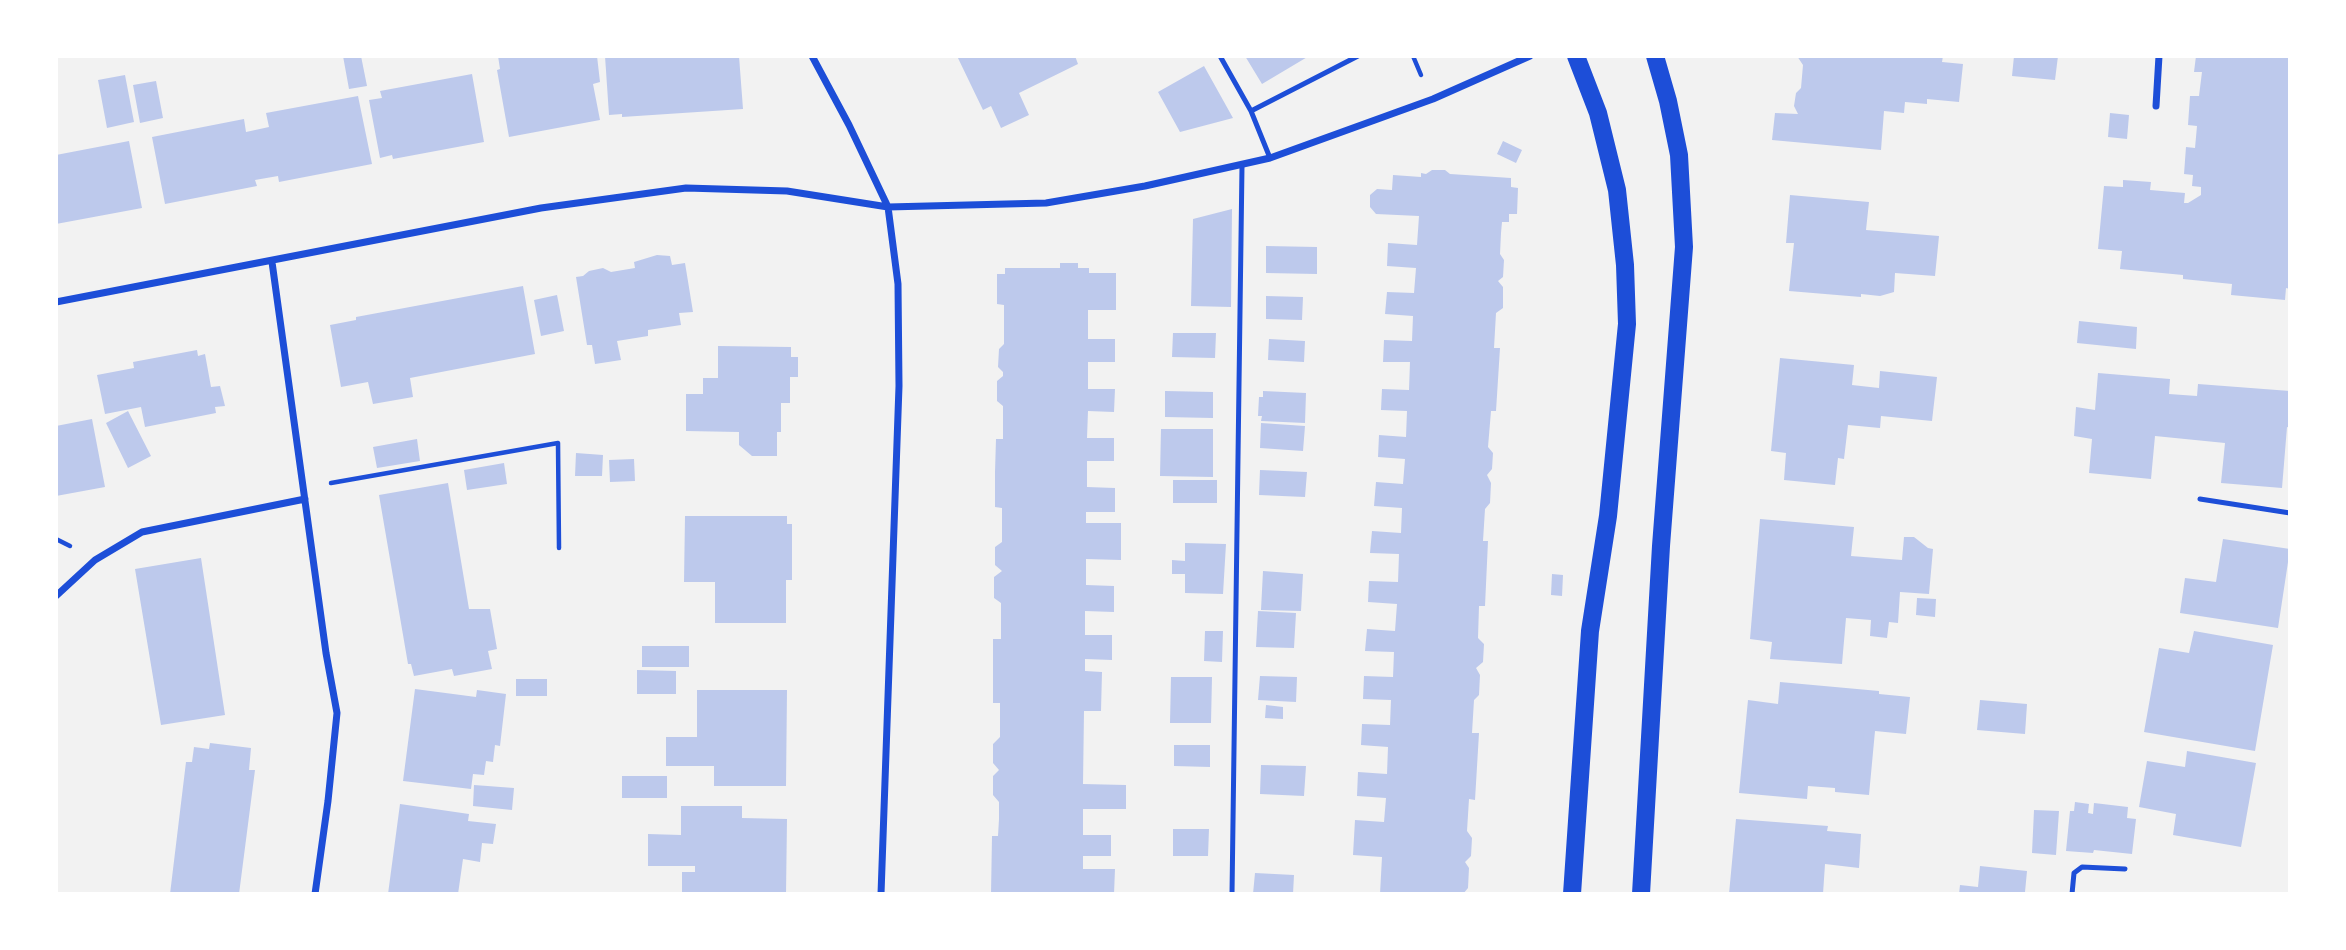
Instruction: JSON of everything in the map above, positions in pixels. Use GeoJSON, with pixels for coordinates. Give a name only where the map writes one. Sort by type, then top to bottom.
{"type":"FeatureCollection","features":[{"type":"Feature","properties":{"kind":"main road"},"geometry":{"type":"LineString","coordinates":[[1572,894],[1590,631],[1608,516],[1627,324],[1625,265],[1617,190],[1598,113],[1576,56]]}},
{"type":"Feature","properties":{"kind":"main road"},"geometry":{"type":"LineString","coordinates":[[1641,894],[1661,546],[1684,247],[1679,155],[1655,56]]}},
{"type":"Feature","properties":{"kind":"street"},"geometry":{"type":"LineString","coordinates":[[812,56],[888,206],[898,284],[899,386],[881,894]]}},
{"type":"Feature","properties":{"kind":"street"},"geometry":{"type":"LineString","coordinates":[[56,302],[541,208],[686,188],[787,191],[888,206],[1046,202],[1145,186],[1270,158],[1433,99],[1530,56]]}},
{"type":"Feature","properties":{"kind":"street"},"geometry":{"type":"LineString","coordinates":[[2155,106],[2159,56]]}},
{"type":"Feature","properties":{"kind":"street"},"geometry":{"type":"LineString","coordinates":[[272,262],[337,713],[315,894]]}},
{"type":"Feature","properties":{"kind":"street"},"geometry":{"type":"LineString","coordinates":[[56,596],[95,560],[142,532],[305,499]]}},
{"type":"Feature","properties":{"kind":"lane"},"geometry":{"type":"LineString","coordinates":[[1220,56],[1251,111],[1270,158]]}},
{"type":"Feature","properties":{"kind":"lane"},"geometry":{"type":"LineString","coordinates":[[1251,111],[1358,56]]}},
{"type":"Feature","properties":{"kind":"lane"},"geometry":{"type":"LineString","coordinates":[[1233,894],[1242,166]]}},
{"type":"Feature","properties":{"kind":"lane"},"geometry":{"type":"LineString","coordinates":[[2200,499],[2290,513]]}},
{"type":"Feature","properties":{"kind":"lane"},"geometry":{"type":"LineString","coordinates":[[2072,894],[2074,873],[2082,867],[2125,869]]}},
{"type":"Feature","properties":{"kind":"path"},"geometry":{"type":"LineString","coordinates":[[303,488],[558,443],[559,548]]}},
{"type":"Feature","properties":{"kind":"building"},"geometry":{"type":"Polygon","coordinates":[[[343,56],[361,56],[367,86],[349,89],[343,56]]]}},
{"type":"Feature","properties":{"kind":"building"},"geometry":{"type":"Polygon","coordinates":[[[498,56],[597,56],[600,82],[593,84],[600,120],[509,137],[497,70],[500,69],[498,56]]]}},
{"type":"Feature","properties":{"kind":"building"},"geometry":{"type":"Polygon","coordinates":[[[605,56],[739,56],[743,109],[622,117],[622,114],[609,115],[605,56]]]}},
{"type":"Feature","properties":{"kind":"building"},"geometry":{"type":"Polygon","coordinates":[[[957,56],[1075,56],[1078,64],[1019,93],[1029,115],[1001,128],[991,106],[983,110],[957,56]]]}},
{"type":"Feature","properties":{"kind":"building"},"geometry":{"type":"Polygon","coordinates":[[[1245,56],[1309,56],[1262,84],[1245,56]]]}},
{"type":"Feature","properties":{"kind":"building"},"geometry":{"type":"Polygon","coordinates":[[[1797,56],[1943,56],[1942,62],[1963,64],[1959,102],[1927,99],[1927,104],[1905,102],[1904,113],[1884,111],[1881,150],[1772,140],[1775,113],[1798,114],[1794,106],[1796,93],[1801,88],[1803,65],[1797,56]]]}},
{"type":"Feature","properties":{"kind":"building"},"geometry":{"type":"Polygon","coordinates":[[[2014,56],[2058,56],[2055,80],[2012,76],[2014,56]]]}},
{"type":"Feature","properties":{"kind":"building"},"geometry":{"type":"Polygon","coordinates":[[[2196,56],[2290,56],[2290,289],[2286,288],[2285,300],[2231,295],[2232,284],[2183,279],[2183,275],[2120,269],[2122,251],[2098,249],[2104,186],[2123,187],[2123,180],[2151,182],[2150,190],[2185,193],[2184,203],[2201,195],[2201,187],[2192,186],[2193,175],[2184,174],[2186,147],[2195,148],[2197,126],[2188,125],[2190,96],[2199,96],[2202,72],[2194,72],[2196,56]]]}},
{"type":"Feature","properties":{"kind":"building"},"geometry":{"type":"Polygon","coordinates":[[[1204,66],[1233,118],[1180,132],[1158,92],[1204,66]]]}},
{"type":"Feature","properties":{"kind":"building"},"geometry":{"type":"Polygon","coordinates":[[[472,74],[484,142],[393,159],[392,155],[380,158],[369,100],[382,98],[380,91],[472,74]]]}},
{"type":"Feature","properties":{"kind":"building"},"geometry":{"type":"Polygon","coordinates":[[[125,75],[134,122],[107,128],[98,80],[125,75]]]}},
{"type":"Feature","properties":{"kind":"building"},"geometry":{"type":"Polygon","coordinates":[[[156,81],[163,118],[140,123],[133,85],[156,81]]]}},
{"type":"Feature","properties":{"kind":"building"},"geometry":{"type":"Polygon","coordinates":[[[358,96],[372,164],[279,182],[278,176],[255,180],[257,186],[165,204],[152,137],[244,119],[246,132],[269,127],[266,113],[358,96]]]}},
{"type":"Feature","properties":{"kind":"building"},"geometry":{"type":"Polygon","coordinates":[[[2110,113],[2129,115],[2127,139],[2108,137],[2110,113]]]}},
{"type":"Feature","properties":{"kind":"building"},"geometry":{"type":"Polygon","coordinates":[[[129,141],[142,208],[56,224],[56,155],[129,141]]]}},
{"type":"Feature","properties":{"kind":"building"},"geometry":{"type":"Polygon","coordinates":[[[1503,141],[1522,150],[1516,163],[1497,154],[1503,141]]]}},
{"type":"Feature","properties":{"kind":"building"},"geometry":{"type":"Polygon","coordinates":[[[1432,170],[1445,170],[1450,174],[1511,178],[1511,187],[1518,188],[1517,214],[1509,214],[1509,222],[1502,222],[1501,233],[1503,277],[1498,281],[1503,287],[1503,308],[1496,313],[1494,348],[1500,348],[1496,411],[1491,411],[1488,447],[1493,453],[1492,469],[1487,475],[1491,483],[1490,503],[1485,509],[1483,541],[1488,541],[1485,606],[1479,606],[1478,638],[1484,644],[1483,662],[1476,668],[1480,675],[1479,695],[1474,700],[1472,733],[1479,733],[1475,800],[1469,799],[1467,831],[1472,838],[1471,856],[1465,862],[1469,868],[1468,888],[1463,894],[1380,894],[1382,857],[1353,855],[1355,820],[1384,822],[1386,798],[1357,796],[1358,772],[1387,774],[1388,747],[1361,745],[1362,724],[1390,725],[1391,700],[1363,699],[1364,676],[1393,677],[1394,652],[1365,651],[1367,629],[1395,631],[1397,604],[1368,602],[1369,581],[1398,582],[1399,554],[1370,553],[1372,531],[1401,533],[1402,508],[1374,506],[1376,482],[1403,484],[1405,459],[1378,457],[1379,435],[1406,437],[1407,411],[1381,410],[1382,389],[1409,390],[1410,362],[1383,362],[1384,340],[1412,341],[1413,316],[1385,314],[1387,292],[1414,293],[1416,268],[1387,266],[1388,243],[1417,245],[1419,216],[1376,214],[1370,207],[1370,195],[1377,189],[1392,190],[1393,175],[1421,177],[1421,173],[1426,174],[1432,170]]]}},
{"type":"Feature","properties":{"kind":"building"},"geometry":{"type":"Polygon","coordinates":[[[1790,195],[1869,202],[1866,230],[1939,236],[1935,276],[1895,273],[1894,292],[1880,296],[1789,291],[1794,243],[1786,243],[1790,195]]]}},
{"type":"Feature","properties":{"kind":"building"},"geometry":{"type":"Polygon","coordinates":[[[1232,209],[1231,307],[1191,306],[1193,219],[1232,209]]]}},
{"type":"Feature","properties":{"kind":"building"},"geometry":{"type":"Polygon","coordinates":[[[1266,246],[1317,247],[1317,274],[1266,273],[1266,246]]]}},
{"type":"Feature","properties":{"kind":"building"},"geometry":{"type":"Polygon","coordinates":[[[657,255],[670,256],[672,265],[685,263],[693,312],[679,313],[681,325],[648,330],[648,336],[617,341],[621,360],[595,364],[592,345],[587,345],[576,277],[603,268],[611,272],[635,268],[634,262],[657,255]]]}},
{"type":"Feature","properties":{"kind":"building"},"geometry":{"type":"Polygon","coordinates":[[[1060,263],[1078,263],[1078,268],[1089,268],[1089,273],[1116,273],[1116,310],[1088,310],[1088,339],[1115,339],[1115,362],[1088,362],[1088,389],[1115,389],[1114,412],[1088,411],[1087,438],[1114,438],[1114,461],[1087,461],[1087,487],[1115,488],[1115,512],[1086,512],[1086,523],[1121,523],[1121,560],[1086,559],[1086,585],[1114,586],[1114,612],[1085,611],[1085,635],[1112,635],[1112,660],[1085,659],[1085,671],[1102,672],[1101,711],[1084,711],[1083,784],[1126,785],[1126,809],[1083,809],[1083,835],[1111,835],[1111,856],[1083,856],[1083,869],[1115,869],[1114,894],[991,894],[992,836],[998,836],[999,819],[999,802],[993,795],[993,776],[999,770],[993,763],[993,744],[1000,737],[1000,703],[993,703],[993,639],[1001,639],[1001,603],[994,598],[994,577],[1002,571],[995,565],[995,547],[1002,542],[1002,508],[995,507],[995,472],[996,439],[1003,439],[1003,406],[997,401],[997,381],[1003,376],[998,367],[999,349],[1004,344],[1004,305],[997,304],[997,274],[1005,274],[1005,268],[1060,268],[1060,263]]]}},
{"type":"Feature","properties":{"kind":"building"},"geometry":{"type":"Polygon","coordinates":[[[523,286],[535,354],[410,378],[413,397],[373,404],[368,382],[341,387],[330,325],[356,320],[356,317],[523,286]]]}},
{"type":"Feature","properties":{"kind":"building"},"geometry":{"type":"Polygon","coordinates":[[[557,295],[564,331],[541,336],[534,300],[557,295]]]}},
{"type":"Feature","properties":{"kind":"building"},"geometry":{"type":"Polygon","coordinates":[[[1266,296],[1303,297],[1302,320],[1266,319],[1266,296]]]}},
{"type":"Feature","properties":{"kind":"building"},"geometry":{"type":"Polygon","coordinates":[[[2079,321],[2137,327],[2136,349],[2077,343],[2079,321]]]}},
{"type":"Feature","properties":{"kind":"building"},"geometry":{"type":"Polygon","coordinates":[[[1173,333],[1216,333],[1215,358],[1172,357],[1173,333]]]}},
{"type":"Feature","properties":{"kind":"building"},"geometry":{"type":"Polygon","coordinates":[[[1269,339],[1305,341],[1304,362],[1268,360],[1269,339]]]}},
{"type":"Feature","properties":{"kind":"building"},"geometry":{"type":"Polygon","coordinates":[[[718,346],[791,347],[791,357],[798,357],[798,377],[790,377],[790,403],[781,403],[781,432],[777,432],[777,456],[752,456],[739,445],[739,432],[686,431],[686,394],[703,394],[703,378],[718,378],[718,346]]]}},
{"type":"Feature","properties":{"kind":"building"},"geometry":{"type":"Polygon","coordinates":[[[197,350],[198,356],[205,354],[211,387],[220,386],[225,406],[215,407],[216,413],[145,427],[141,407],[105,414],[97,375],[134,368],[133,362],[197,350]]]}},
{"type":"Feature","properties":{"kind":"building"},"geometry":{"type":"Polygon","coordinates":[[[1780,358],[1854,365],[1852,385],[1879,388],[1880,371],[1937,377],[1932,421],[1881,416],[1880,428],[1848,425],[1844,459],[1838,458],[1835,485],[1784,480],[1786,453],[1771,451],[1780,358]]]}},
{"type":"Feature","properties":{"kind":"building"},"geometry":{"type":"Polygon","coordinates":[[[2098,373],[2170,379],[2169,394],[2197,396],[2198,384],[2290,391],[2290,428],[2287,427],[2282,488],[2221,483],[2225,443],[2155,436],[2151,479],[2089,473],[2092,439],[2074,436],[2076,407],[2095,410],[2098,373]]]}},
{"type":"Feature","properties":{"kind":"building"},"geometry":{"type":"Polygon","coordinates":[[[1165,391],[1213,392],[1213,418],[1165,417],[1165,391]]]}},
{"type":"Feature","properties":{"kind":"building"},"geometry":{"type":"Polygon","coordinates":[[[1263,391],[1306,393],[1305,423],[1261,421],[1262,416],[1258,416],[1259,397],[1263,397],[1263,391]]]}},
{"type":"Feature","properties":{"kind":"building"},"geometry":{"type":"Polygon","coordinates":[[[128,411],[151,456],[128,468],[106,423],[128,411]]]}},
{"type":"Feature","properties":{"kind":"building"},"geometry":{"type":"Polygon","coordinates":[[[92,419],[105,487],[56,496],[56,426],[92,419]]]}},
{"type":"Feature","properties":{"kind":"building"},"geometry":{"type":"Polygon","coordinates":[[[1261,423],[1305,426],[1303,451],[1260,448],[1261,423]]]}},
{"type":"Feature","properties":{"kind":"building"},"geometry":{"type":"Polygon","coordinates":[[[1161,429],[1213,429],[1213,477],[1160,476],[1161,429]]]}},
{"type":"Feature","properties":{"kind":"building"},"geometry":{"type":"Polygon","coordinates":[[[417,439],[420,461],[377,468],[373,447],[417,439]]]}},
{"type":"Feature","properties":{"kind":"building"},"geometry":{"type":"Polygon","coordinates":[[[576,453],[603,455],[602,476],[575,476],[576,453]]]}},
{"type":"Feature","properties":{"kind":"building"},"geometry":{"type":"Polygon","coordinates":[[[634,459],[635,481],[610,482],[609,460],[634,459]]]}},
{"type":"Feature","properties":{"kind":"building"},"geometry":{"type":"Polygon","coordinates":[[[504,463],[507,484],[467,490],[464,470],[504,463]]]}},
{"type":"Feature","properties":{"kind":"building"},"geometry":{"type":"Polygon","coordinates":[[[1260,470],[1307,472],[1305,497],[1259,495],[1260,470]]]}},
{"type":"Feature","properties":{"kind":"building"},"geometry":{"type":"Polygon","coordinates":[[[1173,480],[1217,480],[1217,503],[1173,503],[1173,480]]]}},
{"type":"Feature","properties":{"kind":"building"},"geometry":{"type":"Polygon","coordinates":[[[448,483],[469,609],[490,609],[497,649],[488,651],[492,669],[454,676],[452,669],[414,676],[411,664],[408,664],[379,495],[448,483]]]}},
{"type":"Feature","properties":{"kind":"building"},"geometry":{"type":"Polygon","coordinates":[[[685,516],[787,516],[787,524],[792,524],[792,580],[786,580],[786,623],[715,623],[715,582],[684,582],[685,516]]]}},
{"type":"Feature","properties":{"kind":"building"},"geometry":{"type":"Polygon","coordinates":[[[1760,519],[1854,527],[1851,556],[1902,560],[1904,537],[1914,537],[1933,549],[1929,594],[1900,592],[1898,623],[1889,622],[1887,638],[1870,636],[1871,620],[1846,618],[1842,664],[1770,659],[1772,642],[1750,639],[1760,519]]]}},
{"type":"Feature","properties":{"kind":"building"},"geometry":{"type":"Polygon","coordinates":[[[2223,539],[2290,549],[2278,628],[2180,613],[2185,578],[2216,582],[2223,539]]]}},
{"type":"Feature","properties":{"kind":"building"},"geometry":{"type":"Polygon","coordinates":[[[1185,543],[1226,544],[1223,594],[1185,593],[1185,574],[1172,574],[1172,560],[1185,561],[1185,543]]]}},
{"type":"Feature","properties":{"kind":"building"},"geometry":{"type":"Polygon","coordinates":[[[201,558],[225,715],[161,725],[135,569],[201,558]]]}},
{"type":"Feature","properties":{"kind":"building"},"geometry":{"type":"Polygon","coordinates":[[[1263,571],[1303,574],[1301,611],[1261,610],[1263,571]]]}},
{"type":"Feature","properties":{"kind":"building"},"geometry":{"type":"Polygon","coordinates":[[[1552,574],[1563,575],[1562,596],[1551,595],[1552,574]]]}},
{"type":"Feature","properties":{"kind":"building"},"geometry":{"type":"Polygon","coordinates":[[[1917,598],[1936,599],[1935,617],[1916,615],[1917,598]]]}},
{"type":"Feature","properties":{"kind":"building"},"geometry":{"type":"Polygon","coordinates":[[[1258,611],[1296,613],[1294,648],[1256,647],[1258,611]]]}},
{"type":"Feature","properties":{"kind":"building"},"geometry":{"type":"Polygon","coordinates":[[[1205,631],[1223,631],[1222,662],[1204,661],[1205,631]]]}},
{"type":"Feature","properties":{"kind":"building"},"geometry":{"type":"Polygon","coordinates":[[[2194,631],[2273,645],[2255,751],[2144,732],[2159,648],[2189,653],[2194,631]]]}},
{"type":"Feature","properties":{"kind":"building"},"geometry":{"type":"Polygon","coordinates":[[[642,646],[689,646],[689,667],[642,667],[642,646]]]}},
{"type":"Feature","properties":{"kind":"building"},"geometry":{"type":"Polygon","coordinates":[[[637,670],[676,671],[676,694],[637,694],[637,670]]]}},
{"type":"Feature","properties":{"kind":"building"},"geometry":{"type":"Polygon","coordinates":[[[1260,676],[1297,677],[1296,702],[1258,700],[1260,676]]]}},
{"type":"Feature","properties":{"kind":"building"},"geometry":{"type":"Polygon","coordinates":[[[1171,677],[1212,677],[1211,723],[1170,723],[1171,677]]]}},
{"type":"Feature","properties":{"kind":"building"},"geometry":{"type":"Polygon","coordinates":[[[516,679],[547,679],[547,696],[516,696],[516,679]]]}},
{"type":"Feature","properties":{"kind":"building"},"geometry":{"type":"Polygon","coordinates":[[[1780,682],[1879,691],[1879,694],[1910,697],[1906,734],[1875,731],[1869,795],[1808,786],[1807,799],[1739,793],[1748,700],[1778,704],[1780,682]]]}},
{"type":"Feature","properties":{"kind":"building"},"geometry":{"type":"Polygon","coordinates":[[[415,689],[476,697],[477,690],[506,694],[500,746],[495,745],[493,762],[486,761],[484,775],[473,774],[471,789],[403,781],[415,689]]]}},
{"type":"Feature","properties":{"kind":"building"},"geometry":{"type":"Polygon","coordinates":[[[697,690],[787,690],[786,786],[714,786],[714,766],[666,766],[666,737],[697,737],[697,690]]]}},
{"type":"Feature","properties":{"kind":"building"},"geometry":{"type":"Polygon","coordinates":[[[1980,700],[2027,704],[2025,734],[1977,730],[1980,700]]]}},
{"type":"Feature","properties":{"kind":"building"},"geometry":{"type":"Polygon","coordinates":[[[1266,705],[1283,707],[1283,719],[1265,718],[1266,705]]]}},
{"type":"Feature","properties":{"kind":"building"},"geometry":{"type":"Polygon","coordinates":[[[210,743],[251,748],[249,770],[255,770],[239,894],[170,894],[186,762],[192,762],[194,747],[209,749],[210,743]]]}},
{"type":"Feature","properties":{"kind":"building"},"geometry":{"type":"Polygon","coordinates":[[[1174,745],[1210,745],[1210,767],[1174,766],[1174,745]]]}},
{"type":"Feature","properties":{"kind":"building"},"geometry":{"type":"Polygon","coordinates":[[[2187,751],[2256,763],[2241,847],[2173,835],[2176,814],[2139,807],[2147,761],[2185,767],[2187,751]]]}},
{"type":"Feature","properties":{"kind":"building"},"geometry":{"type":"Polygon","coordinates":[[[1261,765],[1306,766],[1304,796],[1260,794],[1261,765]]]}},
{"type":"Feature","properties":{"kind":"building"},"geometry":{"type":"Polygon","coordinates":[[[622,776],[667,776],[667,798],[622,798],[622,776]]]}},
{"type":"Feature","properties":{"kind":"building"},"geometry":{"type":"Polygon","coordinates":[[[474,785],[514,788],[512,810],[473,806],[474,785]]]}},
{"type":"Feature","properties":{"kind":"building"},"geometry":{"type":"Polygon","coordinates":[[[2075,802],[2089,804],[2088,813],[2093,814],[2094,803],[2128,807],[2127,818],[2136,819],[2132,854],[2094,850],[2093,853],[2066,851],[2070,811],[2074,811],[2075,802]]]}},
{"type":"Feature","properties":{"kind":"building"},"geometry":{"type":"Polygon","coordinates":[[[400,804],[469,814],[468,821],[496,824],[493,844],[482,843],[480,862],[463,859],[458,894],[388,894],[400,804]]]}},
{"type":"Feature","properties":{"kind":"building"},"geometry":{"type":"Polygon","coordinates":[[[681,806],[742,806],[742,818],[787,819],[786,894],[682,892],[682,872],[695,872],[695,866],[648,866],[648,834],[681,835],[681,806]]]}},
{"type":"Feature","properties":{"kind":"building"},"geometry":{"type":"Polygon","coordinates":[[[2034,810],[2059,811],[2056,855],[2032,853],[2034,810]]]}},
{"type":"Feature","properties":{"kind":"building"},"geometry":{"type":"Polygon","coordinates":[[[1736,819],[1828,826],[1827,831],[1861,834],[1859,868],[1825,864],[1823,894],[1729,894],[1736,819]]]}},
{"type":"Feature","properties":{"kind":"building"},"geometry":{"type":"Polygon","coordinates":[[[1173,829],[1209,829],[1208,856],[1173,856],[1173,829]]]}},
{"type":"Feature","properties":{"kind":"building"},"geometry":{"type":"Polygon","coordinates":[[[1980,866],[2027,871],[2025,892],[2030,894],[1959,894],[1960,885],[1978,887],[1980,866]]]}},
{"type":"Feature","properties":{"kind":"building"},"geometry":{"type":"Polygon","coordinates":[[[1255,873],[1294,875],[1293,894],[1253,894],[1255,873]]]}}]}
